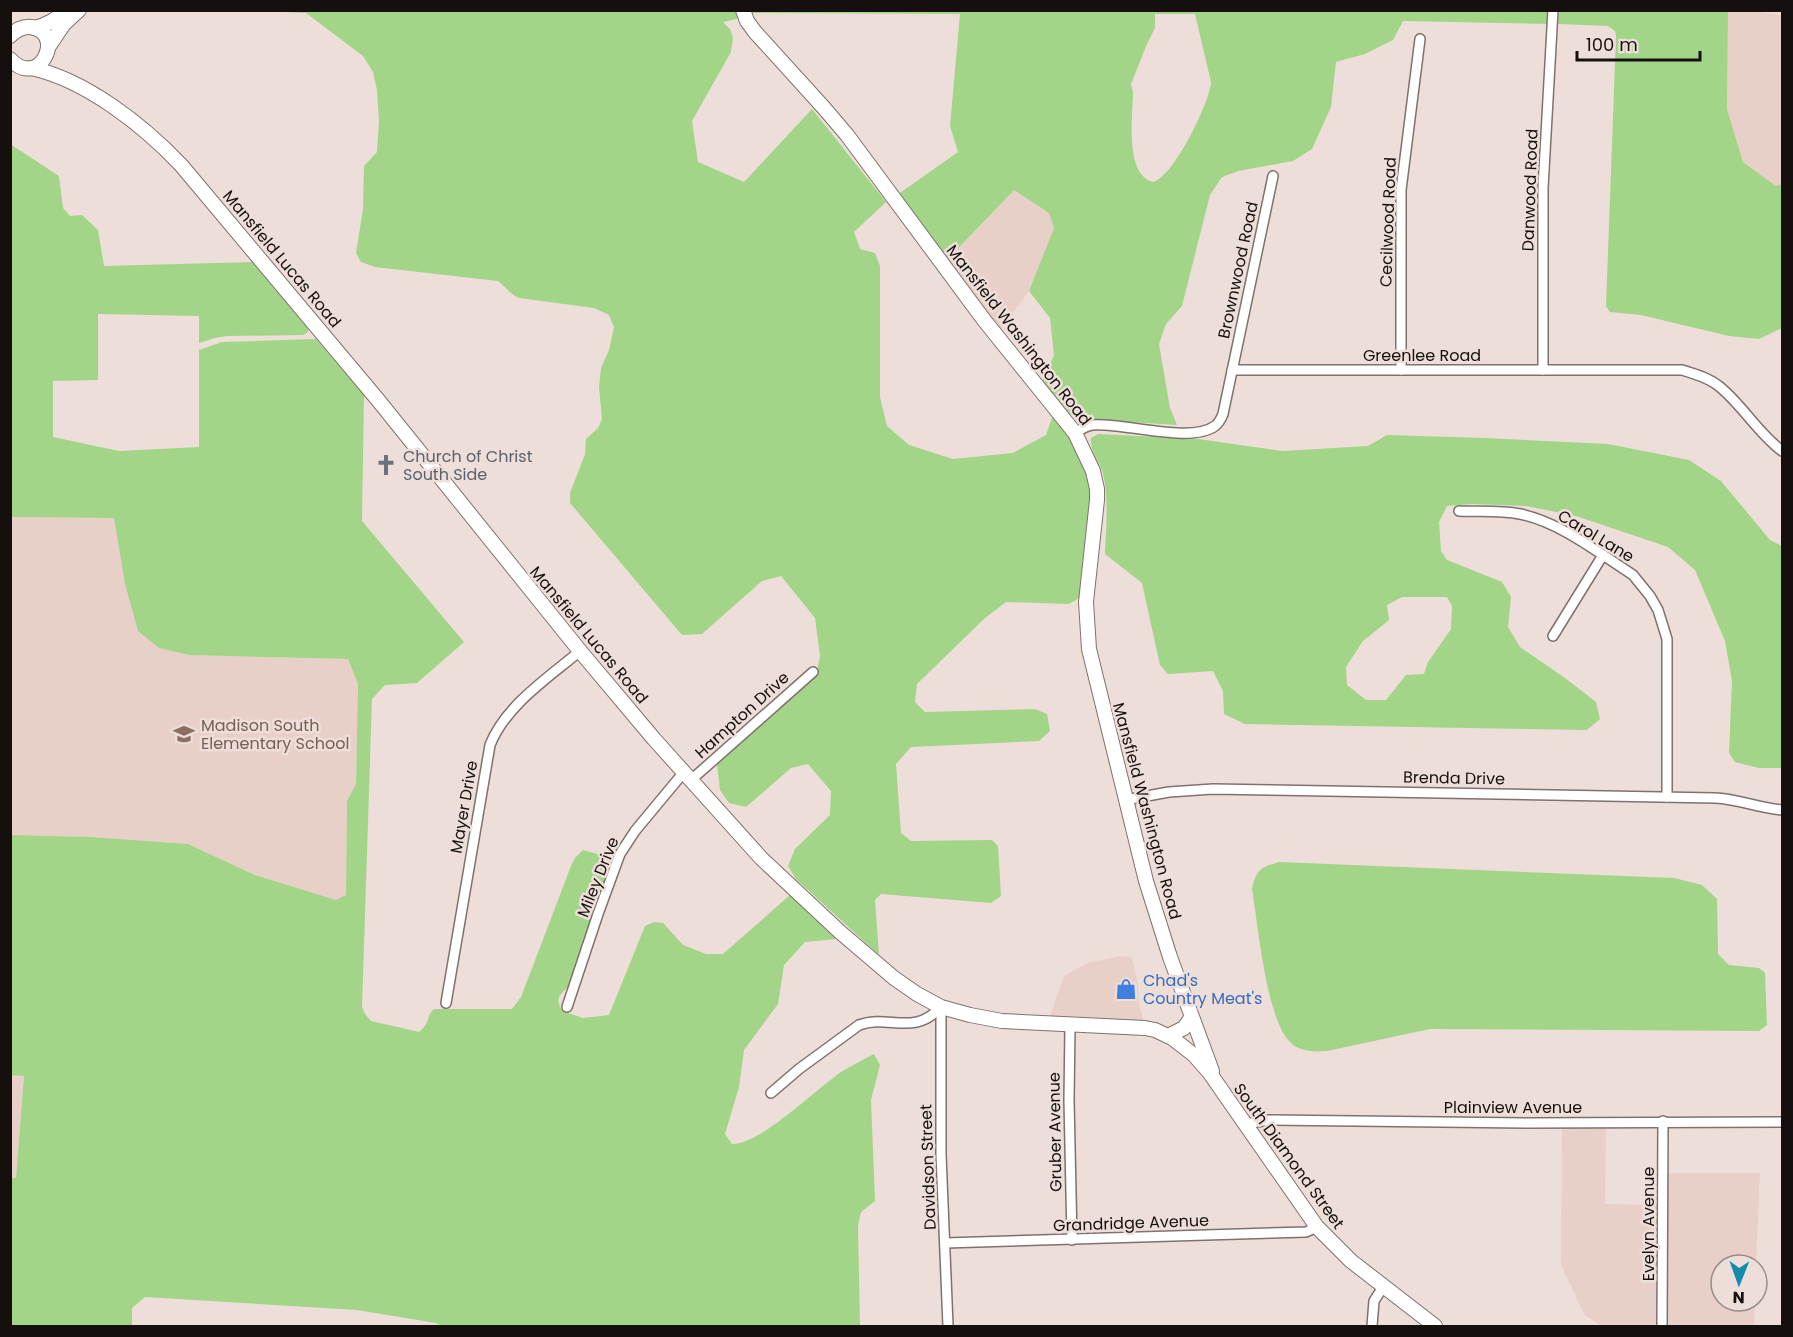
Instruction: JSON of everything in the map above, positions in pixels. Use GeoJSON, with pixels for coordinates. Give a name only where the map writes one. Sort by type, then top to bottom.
{"type":"FeatureCollection","features":[{"type":"Feature","properties":{"kind":"street"},"geometry":{"type":"LineString","coordinates":[[10,36],[17,30],[44,26],[53,22],[67,10]]}},
{"type":"Feature","properties":{"kind":"street"},"geometry":{"type":"LineString","coordinates":[[21,69],[42,62],[63,25],[79,10]]}},
{"type":"Feature","properties":{"kind":"street","name":"Mansfield Washington Road"},"geometry":{"type":"LineString","coordinates":[[743,10],[755,32],[847,135],[984,320],[1075,433],[1088,458],[1097,489],[1086,602],[1088,642],[1125,800],[1156,916],[1191,1018],[1217,1084]]}},
{"type":"Feature","properties":{"kind":"street","name":"Danwood Road"},"geometry":{"type":"LineString","coordinates":[[1543,370],[1543,188],[1553,10]]}},
{"type":"Feature","properties":{"kind":"street"},"geometry":{"type":"LineString","coordinates":[[10,20],[31,27]]}},
{"type":"Feature","properties":{"kind":"street","name":"Mansfield Lucas Road"},"geometry":{"type":"LineString","coordinates":[[31,27],[44,35],[57,66],[72,82]]}},
{"type":"Feature","properties":{"kind":"street","name":"Cecilwood Road"},"geometry":{"type":"LineString","coordinates":[[1401,370],[1401,190],[1420,39]]}},
{"type":"Feature","properties":{"kind":"street","name":"Mansfield Lucas Road"},"geometry":{"type":"LineString","coordinates":[[10,59],[21,69],[42,71],[72,82],[133,121],[160,144],[197,183],[378,400],[580,651],[687,776],[761,858],[840,932],[894,978],[941,1007],[970,1015],[1002,1021],[1134,1027],[1155,1030],[1174,1039]]}},
{"type":"Feature","properties":{"kind":"street","name":"Brownwood Road"},"geometry":{"type":"LineString","coordinates":[[1232,370],[1273,176]]}},
{"type":"Feature","properties":{"kind":"street"},"geometry":{"type":"LineString","coordinates":[[1075,433],[1091,425],[1191,433],[1215,427],[1223,414],[1232,370]]}},
{"type":"Feature","properties":{"kind":"street","name":"Greenlee Road"},"geometry":{"type":"LineString","coordinates":[[1232,370],[1682,370],[1696,374],[1719,387],[1766,438],[1782,451]]}},
{"type":"Feature","properties":{"kind":"street","name":"Carol Lane"},"geometry":{"type":"LineString","coordinates":[[1459,512],[1507,512],[1539,519],[1566,532],[1603,555],[1633,575],[1642,585],[1658,610],[1667,646],[1667,796]]}},
{"type":"Feature","properties":{"kind":"street"},"geometry":{"type":"LineString","coordinates":[[1553,636],[1603,555]]}},
{"type":"Feature","properties":{"kind":"street","name":"Mayer Drive"},"geometry":{"type":"LineString","coordinates":[[446,1003],[481,791],[494,734],[513,709],[580,651]]}},
{"type":"Feature","properties":{"kind":"street","name":"Hampton Drive"},"geometry":{"type":"LineString","coordinates":[[687,776],[813,672]]}},
{"type":"Feature","properties":{"kind":"street","name":"Miley Drive"},"geometry":{"type":"LineString","coordinates":[[567,1007],[620,854],[634,831],[670,786],[687,776]]}},
{"type":"Feature","properties":{"kind":"street","name":"Brenda Drive"},"geometry":{"type":"LineString","coordinates":[[1125,800],[1169,792],[1213,789],[1724,798],[1782,810]]}},
{"type":"Feature","properties":{"kind":"street"},"geometry":{"type":"LineString","coordinates":[[771,1093],[859,1025],[905,1024],[920,1021],[933,1015],[941,1007]]}},
{"type":"Feature","properties":{"kind":"street","name":"Davidson Street"},"geometry":{"type":"LineString","coordinates":[[941,1007],[941,1155],[948,1326]]}},
{"type":"Feature","properties":{"kind":"street"},"geometry":{"type":"LineString","coordinates":[[1174,1039],[1191,1018]]}},
{"type":"Feature","properties":{"kind":"street","name":"Gruber Avenue"},"geometry":{"type":"LineString","coordinates":[[1070,1025],[1072,1240]]}},
{"type":"Feature","properties":{"kind":"street","name":"South Diamond Street"},"geometry":{"type":"LineString","coordinates":[[1174,1039],[1200,1062],[1217,1084],[1317,1227],[1351,1261],[1435,1326]]}},
{"type":"Feature","properties":{"kind":"street","name":"Plainview Avenue"},"geometry":{"type":"LineString","coordinates":[[1245,1124],[1269,1120],[1527,1123],[1782,1122]]}},
{"type":"Feature","properties":{"kind":"street","name":"Evelyn Avenue"},"geometry":{"type":"LineString","coordinates":[[1662,1326],[1663,1121]]}},
{"type":"Feature","properties":{"kind":"street","name":"Grandridge Avenue"},"geometry":{"type":"LineString","coordinates":[[945,1243],[1306,1232],[1317,1227]]}},
{"type":"Feature","properties":{"kind":"street"},"geometry":{"type":"LineString","coordinates":[[1372,1326],[1374,1301],[1383,1287]]}},
{"type":"Feature","properties":{"kind":"shaded area"},"geometry":{"type":"Polygon","coordinates":[[[1728,11],[1782,15],[1782,184],[1776,186],[1743,162],[1727,109],[1728,11]]]}},
{"type":"Feature","properties":{"kind":"shaded area"},"geometry":{"type":"Polygon","coordinates":[[[1014,189],[1049,213],[1054,228],[1029,291],[999,332],[946,261],[1014,189]]]}},
{"type":"Feature","properties":{"kind":"shaded area","name":"Madison South Elementary School"},"geometry":{"type":"Polygon","coordinates":[[[11,517],[114,518],[125,584],[159,648],[189,655],[348,659],[358,684],[356,784],[347,801],[346,895],[336,900],[255,875],[188,844],[91,837],[11,835],[11,517]]]}},
{"type":"Feature","properties":{"kind":"shaded area"},"geometry":{"type":"Polygon","coordinates":[[[1120,956],[1132,957],[1144,1023],[1049,1019],[1064,976],[1087,963],[1120,956]]]}},
{"type":"Feature","properties":{"kind":"shaded area"},"geometry":{"type":"Polygon","coordinates":[[[10,1075],[24,1075],[16,1178],[11,1178],[10,1075]]]}},
{"type":"Feature","properties":{"kind":"shaded area"},"geometry":{"type":"Polygon","coordinates":[[[1562,1126],[1606,1126],[1605,1204],[1667,1205],[1667,1173],[1760,1173],[1757,1253],[1709,1253],[1709,1313],[1755,1313],[1754,1326],[1601,1326],[1584,1314],[1561,1265],[1562,1126]]]}},
{"type":"Feature","properties":{"kind":"green space"},"geometry":{"type":"Polygon","coordinates":[[[259,11],[1548,11],[1548,24],[1403,21],[1393,40],[1365,54],[1336,62],[1331,107],[1312,149],[1293,161],[1238,171],[1222,177],[1210,195],[1182,306],[1166,324],[1159,344],[1170,408],[1177,425],[1079,419],[1055,407],[1042,381],[1054,355],[1050,318],[1029,291],[1054,228],[1049,213],[1014,190],[946,261],[897,195],[958,152],[950,126],[960,14],[754,13],[723,22],[730,29],[733,38],[731,52],[692,121],[698,162],[744,182],[812,109],[886,202],[854,232],[860,249],[875,253],[880,266],[880,397],[887,426],[909,445],[953,459],[1013,453],[1046,435],[1053,415],[1069,433],[1087,465],[1093,489],[1081,597],[1069,604],[1006,602],[985,618],[917,684],[915,702],[925,712],[1035,709],[1047,714],[1050,731],[1039,741],[911,747],[896,764],[901,833],[911,841],[992,840],[998,846],[1001,896],[991,903],[881,894],[875,900],[879,955],[796,879],[788,866],[795,849],[830,815],[831,791],[808,764],[791,768],[746,807],[729,803],[720,790],[717,764],[814,678],[820,656],[815,618],[781,576],[762,581],[702,634],[682,635],[570,503],[570,493],[585,454],[586,439],[598,428],[602,419],[599,387],[601,368],[609,350],[614,327],[609,315],[594,308],[519,298],[498,281],[375,267],[361,262],[356,253],[363,209],[364,166],[377,152],[379,121],[377,90],[373,72],[363,56],[306,13],[259,11]],[[1155,14],[1155,28],[1131,84],[1134,156],[1144,177],[1153,182],[1170,168],[1180,154],[1209,92],[1211,82],[1195,14],[1155,14]]]}},
{"type":"Feature","properties":{"kind":"green space"},"geometry":{"type":"Polygon","coordinates":[[[1559,11],[1728,11],[1727,109],[1743,162],[1776,186],[1782,184],[1782,328],[1759,339],[1729,336],[1641,315],[1610,312],[1606,306],[1616,36],[1615,31],[1608,26],[1558,24],[1559,11]]]}},
{"type":"Feature","properties":{"kind":"green space"},"geometry":{"type":"Polygon","coordinates":[[[10,144],[59,176],[63,208],[70,216],[82,215],[98,230],[104,266],[253,262],[308,328],[308,332],[303,335],[227,336],[199,343],[199,316],[98,314],[98,380],[53,381],[53,437],[119,451],[199,447],[199,350],[222,342],[316,339],[364,395],[362,521],[464,642],[417,683],[385,685],[372,699],[362,1007],[365,1014],[371,1021],[419,1032],[434,1009],[512,1009],[521,997],[571,866],[583,850],[609,857],[611,867],[569,986],[559,1000],[562,1011],[583,1018],[609,1015],[645,926],[654,922],[663,923],[683,945],[706,954],[723,954],[790,895],[836,939],[805,942],[784,965],[778,1004],[744,1050],[739,1087],[725,1134],[732,1144],[757,1136],[788,1115],[841,1072],[874,1054],[880,1065],[871,1100],[875,1201],[861,1212],[858,1225],[860,1326],[442,1326],[436,1323],[357,1310],[145,1297],[132,1308],[132,1326],[11,1326],[11,1178],[16,1178],[24,1076],[11,1075],[11,835],[91,837],[188,844],[255,875],[336,900],[346,895],[347,801],[356,784],[358,684],[348,659],[189,655],[159,648],[138,631],[125,584],[114,518],[11,517],[10,144]]]}},
{"type":"Feature","properties":{"kind":"green space"},"geometry":{"type":"Polygon","coordinates":[[[1098,434],[1198,439],[1283,451],[1368,446],[1387,435],[1484,438],[1608,444],[1689,460],[1721,481],[1770,540],[1782,546],[1782,768],[1759,768],[1735,762],[1729,753],[1732,681],[1725,641],[1695,570],[1668,547],[1576,516],[1526,506],[1471,504],[1447,506],[1439,522],[1441,551],[1447,560],[1502,582],[1511,597],[1508,627],[1520,647],[1596,702],[1600,719],[1587,730],[1245,724],[1224,714],[1223,691],[1213,671],[1168,674],[1160,665],[1142,583],[1105,554],[1107,514],[1105,483],[1092,448],[1091,438],[1098,434]],[[1402,597],[1387,605],[1389,620],[1363,641],[1346,667],[1347,685],[1366,700],[1386,700],[1406,675],[1424,674],[1428,662],[1451,629],[1452,606],[1447,597],[1402,597]]]}},
{"type":"Feature","properties":{"kind":"green space"},"geometry":{"type":"Polygon","coordinates":[[[1279,862],[1674,878],[1702,885],[1717,899],[1718,954],[1729,965],[1759,968],[1765,973],[1767,1025],[1759,1031],[1430,1029],[1327,1051],[1302,1049],[1289,1041],[1274,1012],[1264,969],[1252,889],[1255,877],[1260,870],[1279,862]]]}},
{"type":"Feature","properties":{"kind":"place","name":"Church of Christ South Side"},"geometry":{"type":"Point","coordinates":[386,465]}},
{"type":"Feature","properties":{"kind":"place","name":"Madison South Elementary School"},"geometry":{"type":"Point","coordinates":[184,734]}},
{"type":"Feature","properties":{"kind":"place","name":"Chad's Country Meat's"},"geometry":{"type":"Point","coordinates":[1126,989]}}]}
